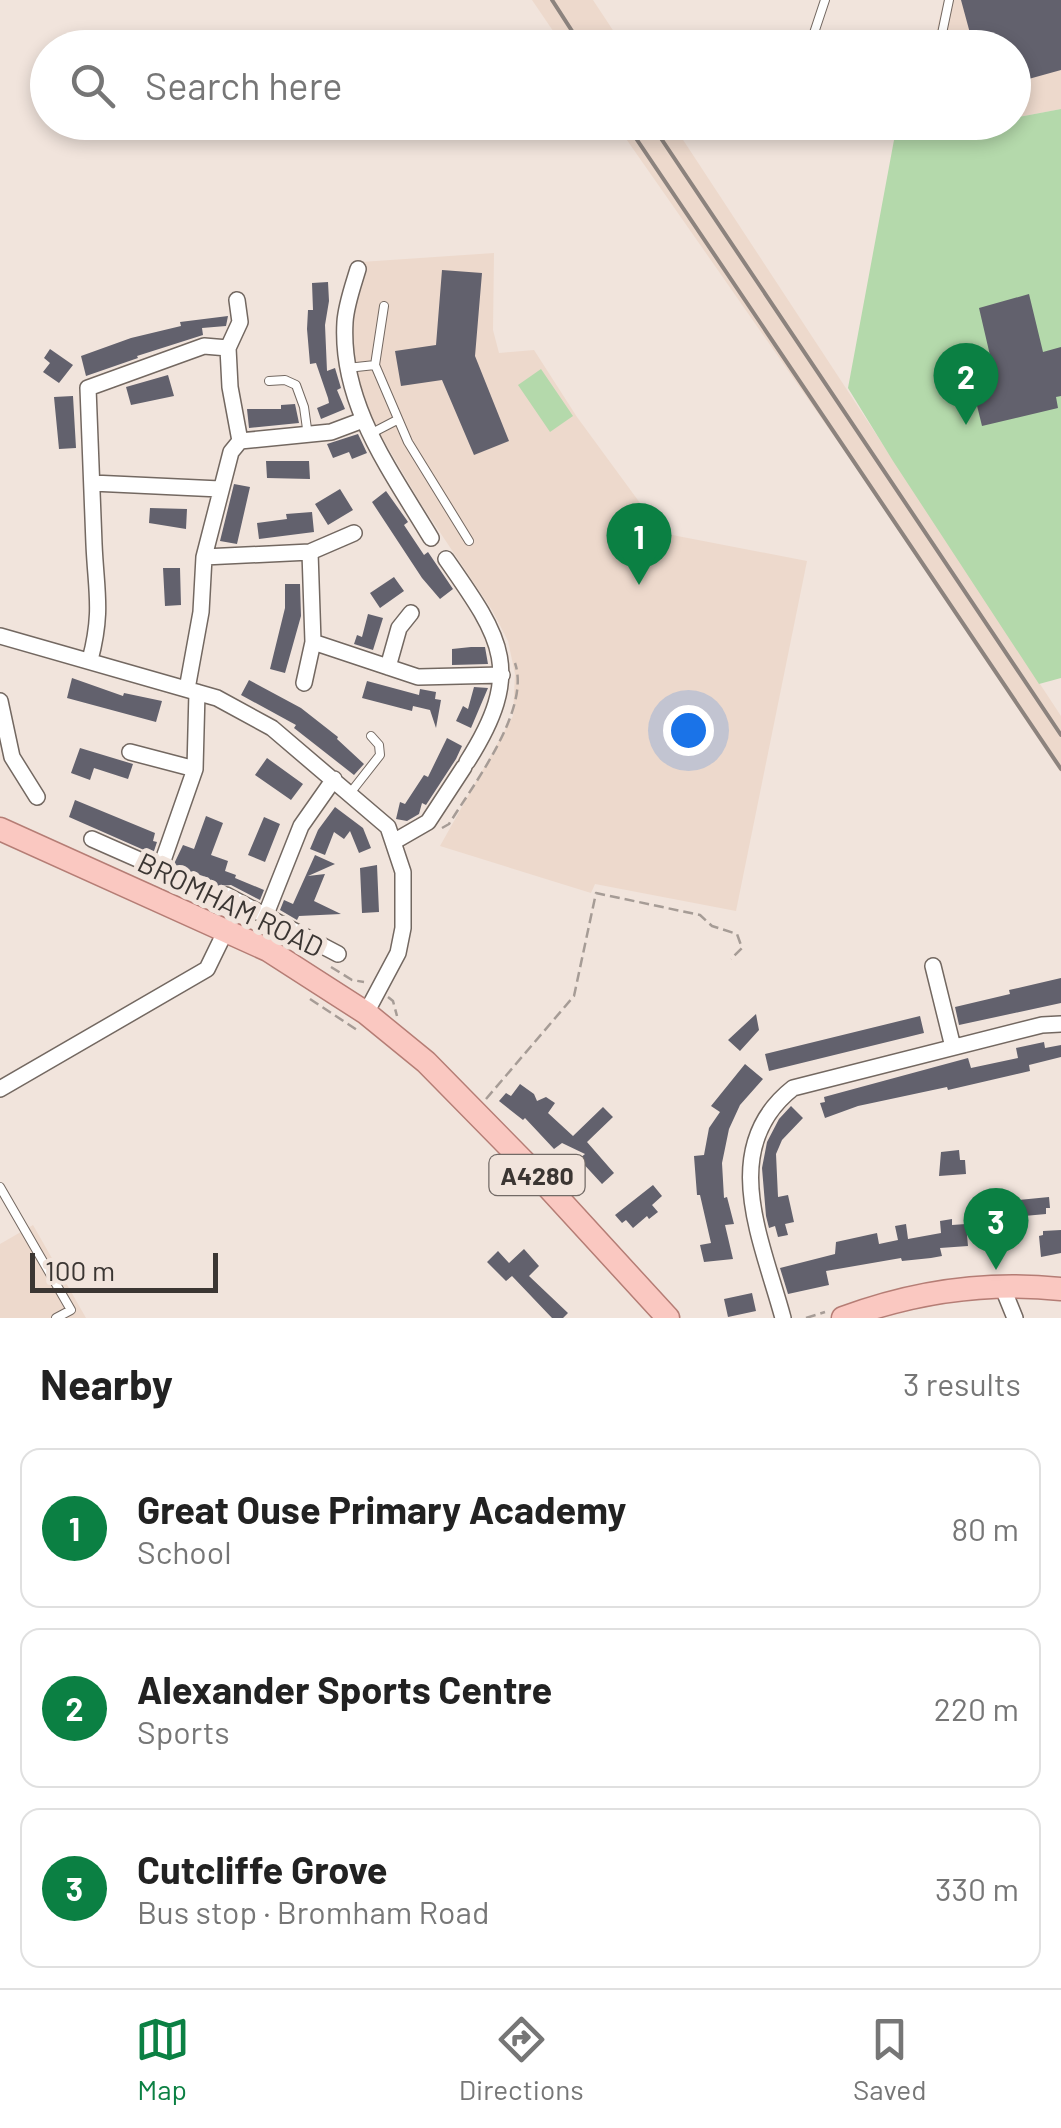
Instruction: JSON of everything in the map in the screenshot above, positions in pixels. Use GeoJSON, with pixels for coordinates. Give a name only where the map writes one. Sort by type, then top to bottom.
{"type":"FeatureCollection","features":[{"type":"Feature","properties":{"kind":"main road","name":"BROMHAM ROAD"},"geometry":{"type":"LineString","coordinates":[[0,828],[281,957],[363,1022],[426,1062],[572,1212],[668,1318]]}},
{"type":"Feature","properties":{"kind":"main road"},"geometry":{"type":"LineString","coordinates":[[843,1318],[942,1290],[1002,1286],[1061,1289]]}},
{"type":"Feature","properties":{"kind":"street"},"geometry":{"type":"LineString","coordinates":[[358,269],[344,320],[348,368],[366,427],[431,538]]}},
{"type":"Feature","properties":{"kind":"street"},"geometry":{"type":"LineString","coordinates":[[237,300],[240,322],[228,348],[230,387],[240,441]]}},
{"type":"Feature","properties":{"kind":"street"},"geometry":{"type":"LineString","coordinates":[[90,660],[98,632],[100,600],[88,388],[204,346],[228,348]]}},
{"type":"Feature","properties":{"kind":"street"},"geometry":{"type":"LineString","coordinates":[[92,839],[160,869],[195,769],[192,690],[204,558],[231,452],[240,441],[366,427]]}},
{"type":"Feature","properties":{"kind":"street"},"geometry":{"type":"LineString","coordinates":[[92,482],[220,488]]}},
{"type":"Feature","properties":{"kind":"street"},"geometry":{"type":"LineString","coordinates":[[204,558],[310,552],[354,533]]}},
{"type":"Feature","properties":{"kind":"street"},"geometry":{"type":"LineString","coordinates":[[304,683],[313,642],[310,552]]}},
{"type":"Feature","properties":{"kind":"street"},"geometry":{"type":"LineString","coordinates":[[395,841],[428,822],[490,722],[502,674],[492,627],[446,559]]}},
{"type":"Feature","properties":{"kind":"street"},"geometry":{"type":"LineString","coordinates":[[388,667],[400,628],[411,612]]}},
{"type":"Feature","properties":{"kind":"street"},"geometry":{"type":"LineString","coordinates":[[0,636],[217,698],[272,728],[388,827],[404,872],[403,928],[398,953],[363,1022]]}},
{"type":"Feature","properties":{"kind":"street"},"geometry":{"type":"LineString","coordinates":[[313,642],[418,677],[502,674]]}},
{"type":"Feature","properties":{"kind":"street"},"geometry":{"type":"LineString","coordinates":[[0,701],[12,756],[37,797]]}},
{"type":"Feature","properties":{"kind":"street"},"geometry":{"type":"LineString","coordinates":[[130,752],[195,769]]}},
{"type":"Feature","properties":{"kind":"street"},"geometry":{"type":"LineString","coordinates":[[266,914],[302,826],[334,779]]}},
{"type":"Feature","properties":{"kind":"street","name":"BROMHAM ROAD"},"geometry":{"type":"LineString","coordinates":[[226,895],[338,954]]}},
{"type":"Feature","properties":{"kind":"street"},"geometry":{"type":"LineString","coordinates":[[0,1089],[207,969],[226,930]]}},
{"type":"Feature","properties":{"kind":"street"},"geometry":{"type":"LineString","coordinates":[[933,966],[953,1046]]}},
{"type":"Feature","properties":{"kind":"street"},"geometry":{"type":"LineString","coordinates":[[783,1318],[758,1227],[750,1178],[750,1152],[772,1104],[793,1088],[953,1046],[1061,1024]]}},
{"type":"Feature","properties":{"kind":"street"},"geometry":{"type":"LineString","coordinates":[[1002,1286],[1015,1318]]}},
{"type":"Feature","properties":{"kind":"lane"},"geometry":{"type":"LineString","coordinates":[[815,30],[825,0]]}},
{"type":"Feature","properties":{"kind":"lane"},"geometry":{"type":"LineString","coordinates":[[943,30],[949,0]]}},
{"type":"Feature","properties":{"kind":"lane"},"geometry":{"type":"LineString","coordinates":[[384,306],[375,365],[397,420],[469,541]]}},
{"type":"Feature","properties":{"kind":"lane"},"geometry":{"type":"LineString","coordinates":[[348,368],[375,365]]}},
{"type":"Feature","properties":{"kind":"lane"},"geometry":{"type":"LineString","coordinates":[[269,381],[296,384],[308,436]]}},
{"type":"Feature","properties":{"kind":"lane"},"geometry":{"type":"LineString","coordinates":[[366,427],[397,420]]}},
{"type":"Feature","properties":{"kind":"lane"},"geometry":{"type":"LineString","coordinates":[[350,792],[380,754],[379,745],[371,736]]}},
{"type":"Feature","properties":{"kind":"lane"},"geometry":{"type":"LineString","coordinates":[[0,1188],[70,1310],[56,1318]]}},
{"type":"Feature","properties":{"kind":"path"},"geometry":{"type":"LineString","coordinates":[[440,830],[449,824],[513,712],[518,674],[513,657]]}},
{"type":"Feature","properties":{"kind":"path"},"geometry":{"type":"LineString","coordinates":[[474,1112],[574,996],[596,893],[700,914],[712,926],[737,934],[742,948],[731,959]]}},
{"type":"Feature","properties":{"kind":"path"},"geometry":{"type":"LineString","coordinates":[[304,995],[363,1022]]}},
{"type":"Feature","properties":{"kind":"shaded area"},"geometry":{"type":"Polygon","coordinates":[[[532,0],[593,0],[613,30],[552,30],[532,0]]]}},
{"type":"Feature","properties":{"kind":"shaded area"},"geometry":{"type":"Polygon","coordinates":[[[944,0],[1061,0],[1061,109],[1031,115],[1031,30],[936,30],[944,0]]]}},
{"type":"Feature","properties":{"kind":"shaded area"},"geometry":{"type":"Polygon","coordinates":[[[627,140],[683,140],[1061,716],[1061,773],[852,462],[627,140]]]}},
{"type":"Feature","properties":{"kind":"shaded area"},"geometry":{"type":"Polygon","coordinates":[[[494,253],[493,330],[499,353],[534,350],[577,417],[662,533],[807,561],[736,911],[595,884],[591,893],[440,846],[513,716],[515,674],[508,641],[492,610],[421,504],[359,398],[349,320],[361,262],[494,253]]]}},
{"type":"Feature","properties":{"kind":"shaded area"},"geometry":{"type":"Polygon","coordinates":[[[33,1225],[86,1318],[0,1318],[0,1244],[33,1225]]]}},
{"type":"Feature","properties":{"kind":"green space"},"geometry":{"type":"Polygon","coordinates":[[[1061,109],[1061,678],[1039,684],[848,388],[894,140],[1031,140],[1031,115],[1061,109]]]}},
{"type":"Feature","properties":{"kind":"green space"},"geometry":{"type":"Polygon","coordinates":[[[541,369],[573,416],[550,432],[518,385],[541,369]]]}},
{"type":"Feature","properties":{"kind":"building"},"geometry":{"type":"Polygon","coordinates":[[[961,0],[1061,0],[1061,70],[1031,78],[1031,30],[969,30],[961,0]]]}},
{"type":"Feature","properties":{"kind":"building"},"geometry":{"type":"Polygon","coordinates":[[[442,270],[482,273],[475,356],[509,441],[474,455],[442,380],[401,386],[395,351],[436,345],[442,270]]]}},
{"type":"Feature","properties":{"kind":"building"},"geometry":{"type":"Polygon","coordinates":[[[328,282],[327,371],[335,368],[341,388],[337,390],[345,409],[321,419],[317,408],[329,403],[316,363],[310,364],[307,329],[308,310],[313,310],[312,283],[328,282]]]}},
{"type":"Feature","properties":{"kind":"building"},"geometry":{"type":"Polygon","coordinates":[[[1029,294],[1043,352],[1061,347],[1058,408],[982,426],[968,369],[992,364],[979,308],[1029,294]]]}},
{"type":"Feature","properties":{"kind":"building"},"geometry":{"type":"Polygon","coordinates":[[[228,316],[226,326],[202,328],[203,335],[86,376],[81,356],[181,326],[180,322],[228,316]]]}},
{"type":"Feature","properties":{"kind":"building"},"geometry":{"type":"Polygon","coordinates":[[[50,349],[73,365],[59,383],[43,372],[50,363],[44,358],[50,349]]]}},
{"type":"Feature","properties":{"kind":"building"},"geometry":{"type":"Polygon","coordinates":[[[168,375],[174,396],[131,405],[126,387],[168,375]]]}},
{"type":"Feature","properties":{"kind":"building"},"geometry":{"type":"Polygon","coordinates":[[[73,396],[76,448],[59,449],[54,397],[73,396]]]}},
{"type":"Feature","properties":{"kind":"building"},"geometry":{"type":"Polygon","coordinates":[[[295,404],[299,423],[249,428],[247,409],[281,409],[281,405],[295,404]]]}},
{"type":"Feature","properties":{"kind":"building"},"geometry":{"type":"Polygon","coordinates":[[[358,434],[367,453],[352,459],[349,452],[333,458],[327,444],[358,434]]]}},
{"type":"Feature","properties":{"kind":"building"},"geometry":{"type":"Polygon","coordinates":[[[266,461],[309,461],[310,479],[267,478],[266,461]]]}},
{"type":"Feature","properties":{"kind":"building"},"geometry":{"type":"Polygon","coordinates":[[[234,484],[250,487],[237,544],[220,541],[234,484]]]}},
{"type":"Feature","properties":{"kind":"building"},"geometry":{"type":"Polygon","coordinates":[[[340,489],[353,510],[328,525],[315,504],[340,489]]]}},
{"type":"Feature","properties":{"kind":"building"},"geometry":{"type":"Polygon","coordinates":[[[386,491],[408,522],[404,525],[424,555],[428,552],[453,589],[440,599],[372,502],[386,491]]]}},
{"type":"Feature","properties":{"kind":"building"},"geometry":{"type":"Polygon","coordinates":[[[150,508],[187,509],[186,529],[149,523],[150,508]]]}},
{"type":"Feature","properties":{"kind":"building"},"geometry":{"type":"Polygon","coordinates":[[[312,512],[314,532],[259,539],[257,523],[287,519],[286,514],[312,512]]]}},
{"type":"Feature","properties":{"kind":"building"},"geometry":{"type":"Polygon","coordinates":[[[163,568],[180,568],[181,605],[165,606],[163,568]]]}},
{"type":"Feature","properties":{"kind":"building"},"geometry":{"type":"Polygon","coordinates":[[[394,577],[404,591],[380,608],[370,593],[394,577]]]}},
{"type":"Feature","properties":{"kind":"building"},"geometry":{"type":"Polygon","coordinates":[[[285,584],[300,584],[301,616],[285,673],[270,669],[285,608],[285,584]]]}},
{"type":"Feature","properties":{"kind":"building"},"geometry":{"type":"Polygon","coordinates":[[[368,614],[383,618],[373,650],[354,644],[357,635],[362,637],[368,614]]]}},
{"type":"Feature","properties":{"kind":"building"},"geometry":{"type":"Polygon","coordinates":[[[485,647],[488,664],[452,665],[452,649],[485,647]]]}},
{"type":"Feature","properties":{"kind":"building"},"geometry":{"type":"Polygon","coordinates":[[[72,678],[123,696],[124,693],[162,701],[156,722],[67,698],[72,678]]]}},
{"type":"Feature","properties":{"kind":"building"},"geometry":{"type":"Polygon","coordinates":[[[249,680],[301,708],[364,764],[354,775],[294,728],[296,725],[241,695],[249,680]]]}},
{"type":"Feature","properties":{"kind":"building"},"geometry":{"type":"Polygon","coordinates":[[[367,681],[419,695],[420,689],[436,692],[435,699],[441,700],[436,728],[430,710],[413,706],[412,711],[362,698],[367,681]]]}},
{"type":"Feature","properties":{"kind":"building"},"geometry":{"type":"Polygon","coordinates":[[[474,687],[488,688],[471,728],[456,721],[463,706],[468,709],[474,687]]]}},
{"type":"Feature","properties":{"kind":"building"},"geometry":{"type":"Polygon","coordinates":[[[447,738],[462,746],[456,759],[426,805],[422,803],[419,814],[407,821],[396,819],[400,802],[405,804],[424,775],[428,777],[447,738]]]}},
{"type":"Feature","properties":{"kind":"building"},"geometry":{"type":"Polygon","coordinates":[[[80,748],[133,764],[128,779],[94,768],[90,780],[71,773],[80,748]]]}},
{"type":"Feature","properties":{"kind":"building"},"geometry":{"type":"Polygon","coordinates":[[[267,758],[303,784],[291,800],[255,775],[267,758]]]}},
{"type":"Feature","properties":{"kind":"building"},"geometry":{"type":"Polygon","coordinates":[[[75,800],[155,833],[153,854],[69,817],[75,800]]]}},
{"type":"Feature","properties":{"kind":"building"},"geometry":{"type":"Polygon","coordinates":[[[335,807],[363,828],[371,848],[359,853],[350,831],[344,839],[334,832],[325,855],[310,849],[335,807]]]}},
{"type":"Feature","properties":{"kind":"building"},"geometry":{"type":"Polygon","coordinates":[[[206,816],[223,823],[211,855],[228,861],[225,871],[236,875],[235,878],[264,890],[260,900],[231,885],[219,886],[208,882],[209,878],[173,866],[183,845],[194,849],[206,816]]]}},
{"type":"Feature","properties":{"kind":"building"},"geometry":{"type":"Polygon","coordinates":[[[264,817],[280,824],[265,862],[248,855],[264,817]]]}},
{"type":"Feature","properties":{"kind":"building"},"geometry":{"type":"Polygon","coordinates":[[[315,855],[335,864],[308,876],[325,874],[314,901],[341,914],[299,916],[297,920],[280,910],[284,900],[293,904],[315,855]]]}},
{"type":"Feature","properties":{"kind":"building"},"geometry":{"type":"Polygon","coordinates":[[[377,865],[379,912],[362,913],[360,868],[377,865]]]}},
{"type":"Feature","properties":{"kind":"building"},"geometry":{"type":"Polygon","coordinates":[[[1061,978],[1061,1003],[959,1025],[955,1007],[1061,978]]]}},
{"type":"Feature","properties":{"kind":"building"},"geometry":{"type":"Polygon","coordinates":[[[756,1014],[759,1030],[740,1051],[728,1040],[756,1014]]]}},
{"type":"Feature","properties":{"kind":"building"},"geometry":{"type":"Polygon","coordinates":[[[920,1016],[924,1033],[769,1071],[765,1054],[920,1016]]]}},
{"type":"Feature","properties":{"kind":"building"},"geometry":{"type":"Polygon","coordinates":[[[1044,1042],[1045,1048],[1061,1045],[1061,1057],[1029,1065],[1030,1071],[858,1106],[825,1118],[820,1103],[825,1102],[824,1097],[968,1058],[971,1068],[1018,1058],[1016,1048],[1044,1042]]]}},
{"type":"Feature","properties":{"kind":"building"},"geometry":{"type":"Polygon","coordinates":[[[745,1064],[763,1079],[740,1105],[729,1129],[722,1163],[724,1198],[727,1197],[734,1224],[725,1225],[733,1259],[704,1262],[700,1245],[711,1243],[697,1195],[694,1156],[704,1155],[709,1128],[720,1112],[711,1106],[745,1064]]]}},
{"type":"Feature","properties":{"kind":"building"},"geometry":{"type":"Polygon","coordinates":[[[520,1084],[537,1101],[546,1097],[555,1103],[548,1113],[573,1136],[603,1107],[613,1117],[587,1142],[614,1173],[602,1184],[579,1159],[585,1154],[562,1143],[554,1149],[525,1118],[499,1101],[506,1093],[511,1096],[520,1084]]]}},
{"type":"Feature","properties":{"kind":"building"},"geometry":{"type":"Polygon","coordinates":[[[791,1106],[803,1118],[782,1140],[776,1154],[778,1197],[788,1195],[794,1222],[785,1224],[788,1235],[778,1237],[775,1226],[769,1228],[766,1216],[762,1168],[767,1142],[791,1106]]]}},
{"type":"Feature","properties":{"kind":"building"},"geometry":{"type":"Polygon","coordinates":[[[959,1150],[966,1174],[939,1176],[941,1152],[959,1150]]]}},
{"type":"Feature","properties":{"kind":"building"},"geometry":{"type":"Polygon","coordinates":[[[653,1185],[662,1196],[652,1205],[658,1212],[633,1228],[626,1220],[622,1223],[615,1215],[653,1185]]]}},
{"type":"Feature","properties":{"kind":"building"},"geometry":{"type":"Polygon","coordinates":[[[1049,1197],[1046,1214],[1014,1217],[1017,1243],[991,1245],[990,1225],[997,1224],[996,1208],[1009,1207],[1008,1201],[1049,1197]]]}},
{"type":"Feature","properties":{"kind":"building"},"geometry":{"type":"Polygon","coordinates":[[[952,1219],[952,1225],[966,1224],[968,1246],[940,1248],[942,1256],[931,1258],[901,1258],[826,1271],[829,1285],[788,1294],[780,1268],[835,1254],[836,1242],[877,1233],[879,1244],[898,1240],[895,1226],[906,1224],[908,1239],[941,1233],[940,1221],[952,1219]]]}},
{"type":"Feature","properties":{"kind":"building"},"geometry":{"type":"Polygon","coordinates":[[[1061,1230],[1061,1253],[1041,1257],[1039,1236],[1043,1231],[1061,1230]]]}},
{"type":"Feature","properties":{"kind":"building"},"geometry":{"type":"Polygon","coordinates":[[[524,1249],[539,1266],[529,1276],[568,1313],[563,1318],[552,1318],[512,1276],[506,1281],[487,1262],[498,1251],[509,1263],[524,1249]]]}},
{"type":"Feature","properties":{"kind":"building"},"geometry":{"type":"Polygon","coordinates":[[[752,1293],[756,1311],[728,1317],[724,1299],[752,1293]]]}},
{"type":"Feature","properties":{"kind":"railway"},"geometry":{"type":"LineString","coordinates":[[552,0],[571,30]]}},
{"type":"Feature","properties":{"kind":"railway"},"geometry":{"type":"LineString","coordinates":[[637,140],[1061,769]]}},
{"type":"Feature","properties":{"kind":"railway"},"geometry":{"type":"LineString","coordinates":[[662,140],[1061,735]]}},
{"type":"Feature","properties":{"kind":"place","name":"Alexander Sports Centre"},"geometry":{"type":"Point","coordinates":[966,425]}},
{"type":"Feature","properties":{"kind":"place","name":"Great Ouse Primary Academy"},"geometry":{"type":"Point","coordinates":[639,585]}},
{"type":"Feature","properties":{"kind":"place","name":"Cutcliffe Grove"},"geometry":{"type":"Point","coordinates":[996,1270]}}]}
